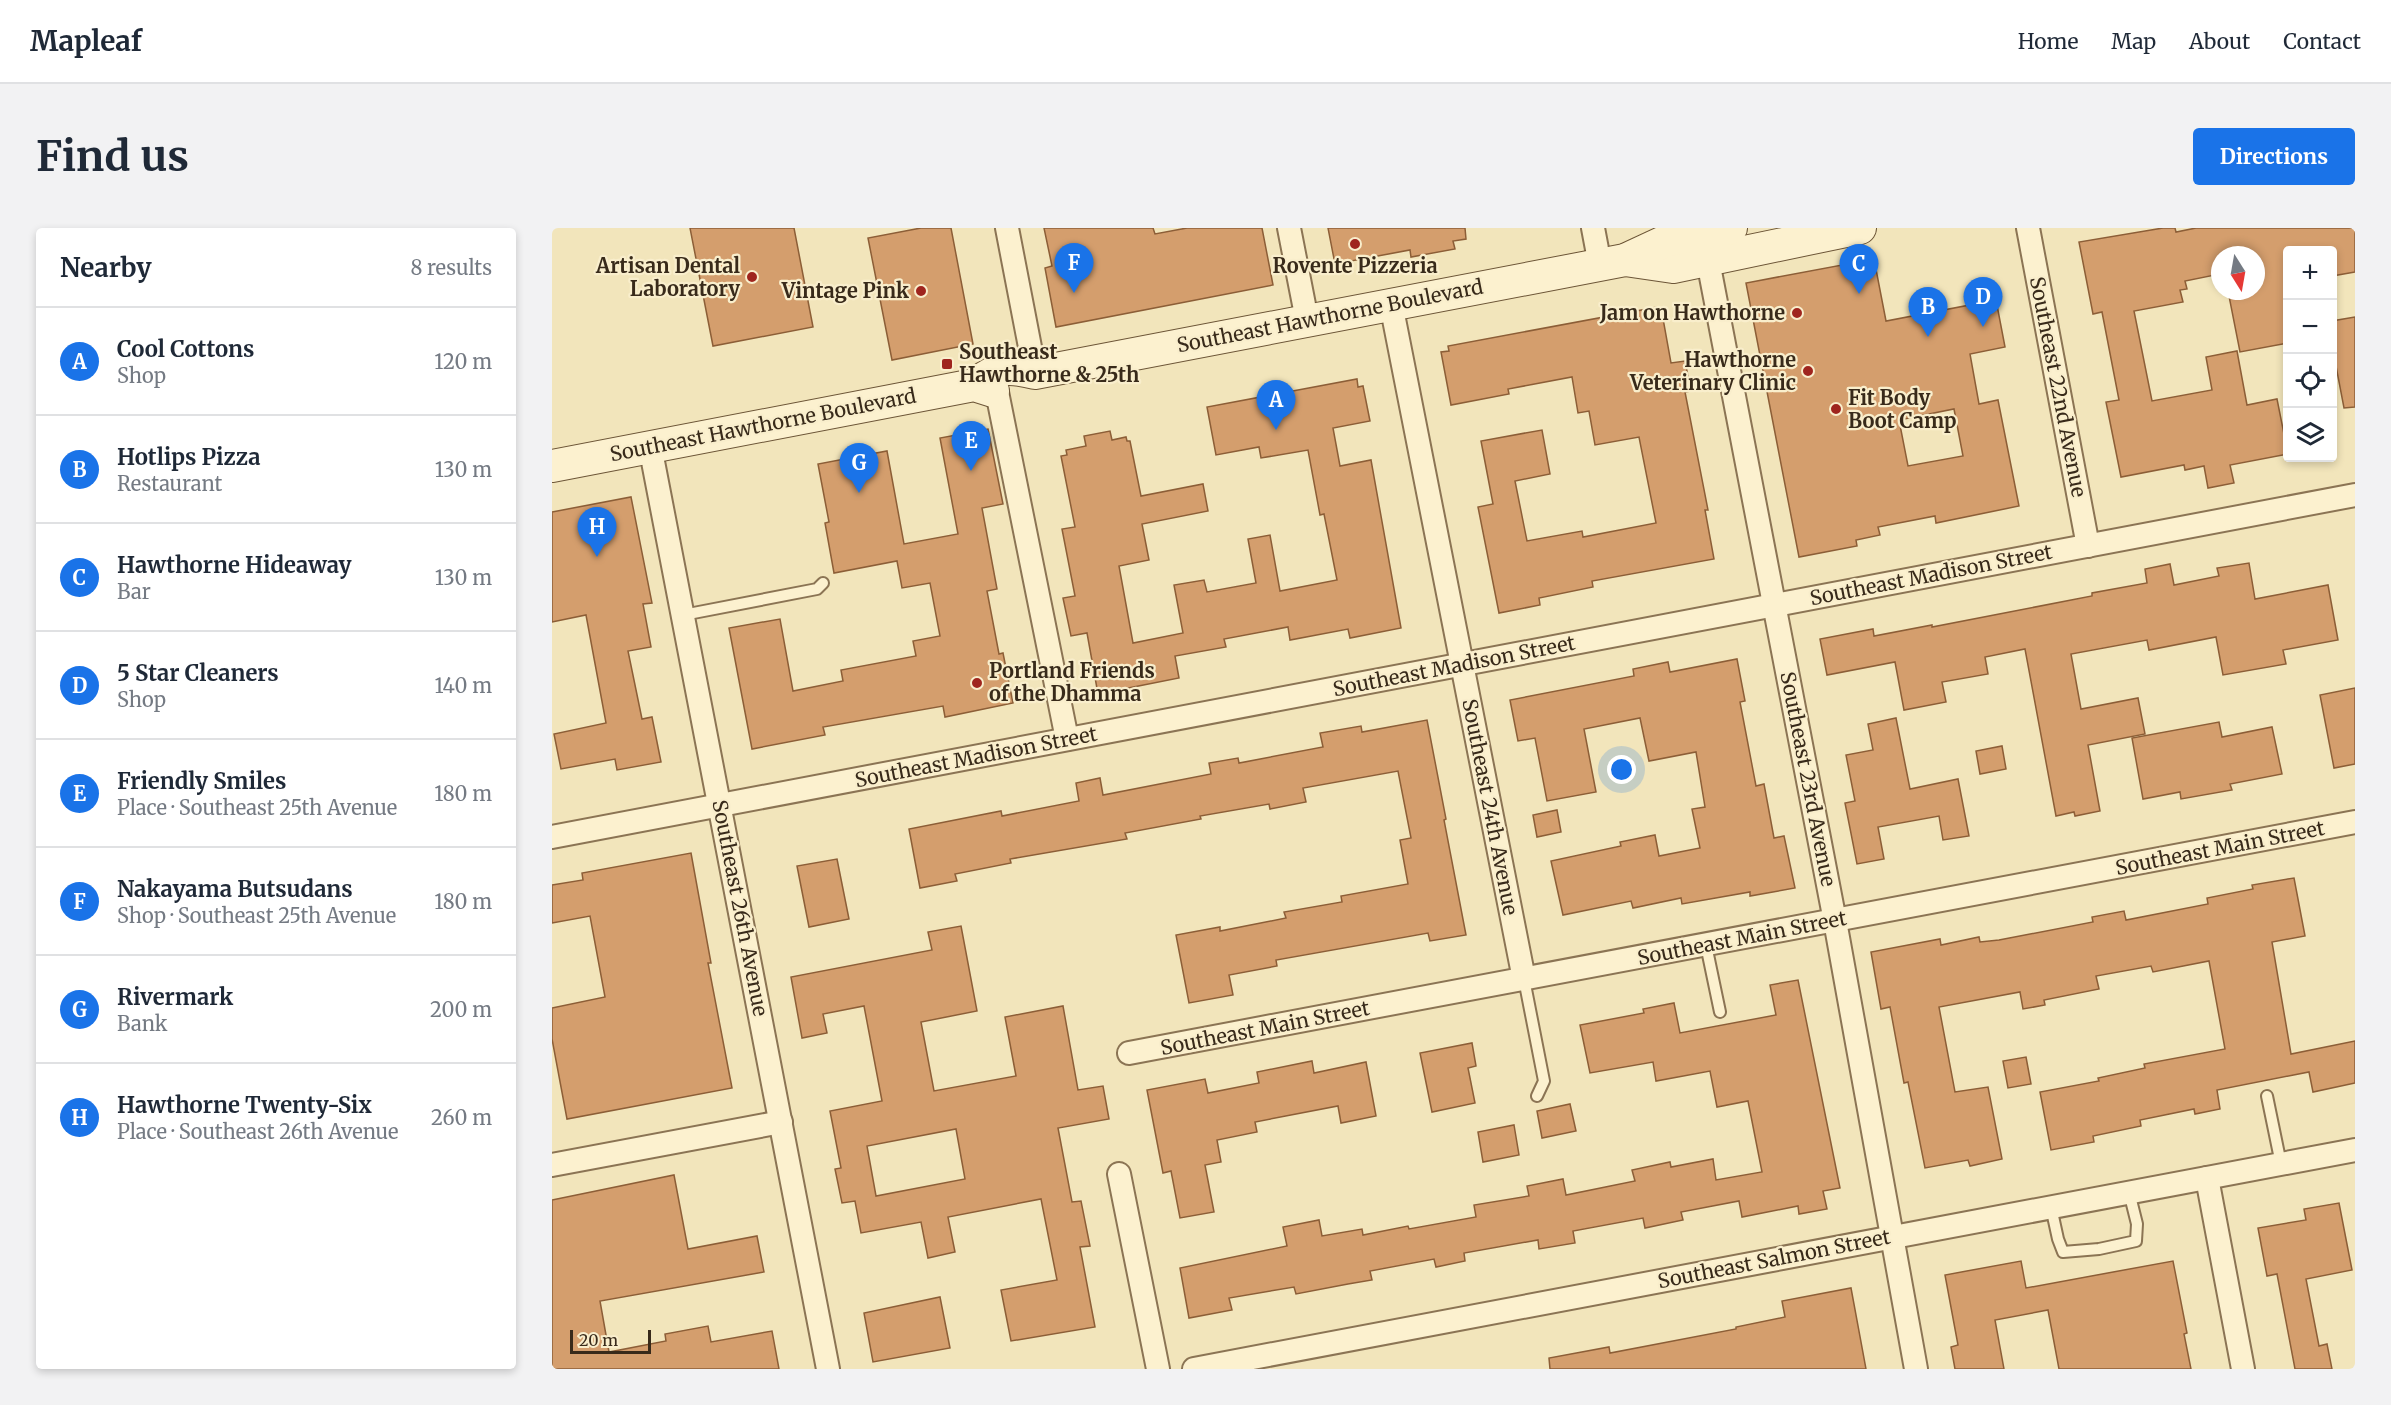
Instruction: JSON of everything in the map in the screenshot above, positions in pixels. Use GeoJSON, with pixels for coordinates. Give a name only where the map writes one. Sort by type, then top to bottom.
{"type":"FeatureCollection","features":[{"type":"Feature","properties":{"kind":"main road","name":"Southeast Hawthorne Boulevard"},"geometry":{"type":"LineString","coordinates":[[552,466],[650,446],[985,389],[1016,388],[1035,373],[1613,263],[1668,240],[1731,228]]}},
{"type":"Feature","properties":{"kind":"main road","name":"Southeast Hawthorne Boulevard"},"geometry":{"type":"LineString","coordinates":[[1613,263],[1673,267],[1860,228]]}},
{"type":"Feature","properties":{"kind":"street"},"geometry":{"type":"LineString","coordinates":[[1007,228],[1035,373]]}},
{"type":"Feature","properties":{"kind":"street"},"geometry":{"type":"LineString","coordinates":[[1289,228],[1307,320]]}},
{"type":"Feature","properties":{"kind":"street"},"geometry":{"type":"LineString","coordinates":[[1593,228],[1613,263]]}},
{"type":"Feature","properties":{"kind":"street","name":"Southeast 22nd Avenue"},"geometry":{"type":"LineString","coordinates":[[2028,228],[2088,546]]}},
{"type":"Feature","properties":{"kind":"street","name":"Southeast 23rd Avenue"},"geometry":{"type":"LineString","coordinates":[[1708,261],[1835,921],[1890,1238],[1916,1369]]}},
{"type":"Feature","properties":{"kind":"street","name":"Southeast 24th Avenue"},"geometry":{"type":"LineString","coordinates":[[1391,304],[1524,979]]}},
{"type":"Feature","properties":{"kind":"street"},"geometry":{"type":"LineString","coordinates":[[985,389],[1067,739]]}},
{"type":"Feature","properties":{"kind":"street","name":"Southeast 26th Avenue"},"geometry":{"type":"LineString","coordinates":[[650,446],[828,1369]]}},
{"type":"Feature","properties":{"kind":"street","name":"Southeast Madison Street"},"geometry":{"type":"LineString","coordinates":[[552,837],[2355,495]]}},
{"type":"Feature","properties":{"kind":"street","name":"Southeast Main Street"},"geometry":{"type":"LineString","coordinates":[[1129,1053],[2355,822]]}},
{"type":"Feature","properties":{"kind":"street"},"geometry":{"type":"LineString","coordinates":[[552,1165],[781,1122]]}},
{"type":"Feature","properties":{"kind":"street","name":"Southeast Salmon Street"},"geometry":{"type":"LineString","coordinates":[[1194,1369],[2355,1150]]}},
{"type":"Feature","properties":{"kind":"street"},"geometry":{"type":"LineString","coordinates":[[1119,1174],[1158,1369]]}},
{"type":"Feature","properties":{"kind":"street"},"geometry":{"type":"LineString","coordinates":[[2207,1178],[2243,1369]]}},
{"type":"Feature","properties":{"kind":"lane"},"geometry":{"type":"LineString","coordinates":[[683,615],[817,589],[823,583]]}},
{"type":"Feature","properties":{"kind":"lane"},"geometry":{"type":"LineString","coordinates":[[1706,945],[1720,1012]]}},
{"type":"Feature","properties":{"kind":"lane","name":"Southeast 24th Avenue"},"geometry":{"type":"LineString","coordinates":[[1524,979],[1544,1081],[1537,1096]]}},
{"type":"Feature","properties":{"kind":"lane"},"geometry":{"type":"LineString","coordinates":[[2267,1096],[2281,1164]]}},
{"type":"Feature","properties":{"kind":"lane"},"geometry":{"type":"LineString","coordinates":[[2051,1207],[2063,1252],[2099,1249],[2136,1241],[2137,1224],[2129,1192]]}},
{"type":"Feature","properties":{"kind":"building","name":"Artisan Dental Laboratory"},"geometry":{"type":"Polygon","coordinates":[[[690,228],[794,228],[813,327],[713,346],[690,228]]]}},
{"type":"Feature","properties":{"kind":"building","name":"Vintage Pink"},"geometry":{"type":"Polygon","coordinates":[[[921,228],[951,228],[973,344],[892,360],[868,238],[921,228]]]}},
{"type":"Feature","properties":{"kind":"building"},"geometry":{"type":"Polygon","coordinates":[[[1044,228],[1153,228],[1155,234],[1187,228],[1262,228],[1273,285],[1056,327],[1045,268],[1052,266],[1044,228]]]}},
{"type":"Feature","properties":{"kind":"building"},"geometry":{"type":"Polygon","coordinates":[[[1328,228],[1465,228],[1466,239],[1453,241],[1455,249],[1411,257],[1410,250],[1335,264],[1328,228]]]}},
{"type":"Feature","properties":{"kind":"building"},"geometry":{"type":"Polygon","coordinates":[[[2163,228],[2175,228],[2176,232],[2196,228],[2355,228],[2355,272],[2337,275],[2337,246],[2283,246],[2283,344],[2240,352],[2230,300],[2265,300],[2265,246],[2211,246],[2211,276],[2185,281],[2187,289],[2180,290],[2183,302],[2134,311],[2152,401],[2212,390],[2206,357],[2237,351],[2247,405],[2277,399],[2283,429],[2283,455],[2230,465],[2234,483],[2208,488],[2204,466],[2185,470],[2184,465],[2121,477],[2106,402],[2119,400],[2102,312],[2093,314],[2079,242],[2163,228]]]}},
{"type":"Feature","properties":{"kind":"building"},"geometry":{"type":"Polygon","coordinates":[[[1874,259],[1886,321],[1996,300],[2005,347],[1970,354],[1979,404],[1998,400],[2019,506],[1936,523],[1935,516],[1878,527],[1880,535],[1856,540],[1857,546],[1799,557],[1746,283],[1874,259]],[[1954,409],[1899,420],[1908,466],[1963,456],[1954,409]]]}},
{"type":"Feature","properties":{"kind":"building"},"geometry":{"type":"Polygon","coordinates":[[[1658,307],[1659,314],[1662,313],[1671,363],[1685,361],[1691,391],[1685,392],[1708,510],[1705,510],[1714,559],[1592,581],[1593,587],[1539,598],[1540,605],[1499,613],[1478,507],[1493,504],[1481,441],[1542,430],[1550,474],[1515,481],[1527,541],[1582,531],[1583,537],[1656,523],[1639,437],[1595,445],[1589,411],[1578,413],[1572,377],[1508,389],[1509,394],[1451,405],[1441,352],[1449,351],[1448,346],[1658,307]]]}},
{"type":"Feature","properties":{"kind":"building"},"geometry":{"type":"Polygon","coordinates":[[[2355,317],[2355,407],[2344,408],[2337,371],[2337,320],[2355,317]]]}},
{"type":"Feature","properties":{"kind":"building"},"geometry":{"type":"Polygon","coordinates":[[[1357,379],[1358,387],[1363,386],[1370,421],[1333,428],[1340,466],[1371,460],[1401,628],[1350,638],[1348,629],[1290,640],[1288,627],[1224,639],[1226,647],[1175,656],[1179,678],[1098,694],[1087,633],[1071,636],[1063,598],[1075,596],[1062,529],[1075,527],[1061,456],[1067,455],[1066,450],[1086,446],[1084,436],[1110,431],[1112,440],[1126,437],[1127,441],[1130,441],[1141,496],[1203,484],[1208,511],[1142,524],[1149,560],[1119,566],[1133,643],[1183,633],[1174,585],[1204,580],[1207,592],[1256,583],[1248,539],[1270,535],[1280,591],[1337,580],[1324,514],[1320,515],[1308,450],[1261,458],[1259,447],[1216,455],[1207,407],[1357,379]]]}},
{"type":"Feature","properties":{"kind":"building"},"geometry":{"type":"Polygon","coordinates":[[[988,429],[1003,504],[982,508],[997,589],[987,591],[999,654],[1003,653],[1013,703],[945,717],[943,706],[823,727],[825,735],[752,749],[729,628],[780,619],[793,691],[843,681],[841,670],[916,656],[913,641],[940,636],[930,583],[902,588],[897,561],[834,573],[825,523],[829,522],[818,464],[887,451],[904,544],[958,534],[940,438],[988,429]]]}},
{"type":"Feature","properties":{"kind":"building"},"geometry":{"type":"Polygon","coordinates":[[[631,497],[652,603],[643,604],[651,647],[628,651],[642,719],[652,717],[661,762],[617,770],[615,759],[561,769],[554,734],[606,723],[586,615],[552,622],[552,512],[631,497]]]}},
{"type":"Feature","properties":{"kind":"building"},"geometry":{"type":"Polygon","coordinates":[[[2249,563],[2255,599],[2328,585],[2338,640],[2283,650],[2286,664],[2223,675],[2216,637],[2149,650],[2147,640],[2071,654],[2081,709],[2138,698],[2145,734],[2088,745],[2100,811],[2075,816],[2074,812],[2056,816],[2025,649],[1985,657],[1988,674],[1942,682],[1946,702],[1904,710],[1895,662],[1827,675],[1820,639],[1873,629],[1874,636],[1932,625],[1932,627],[2092,596],[2092,593],[2147,583],[2145,569],[2170,564],[2174,585],[2219,576],[2217,568],[2249,563]]]}},
{"type":"Feature","properties":{"kind":"building"},"geometry":{"type":"Polygon","coordinates":[[[1737,659],[1745,701],[1740,702],[1756,786],[1764,784],[1774,838],[1784,836],[1795,888],[1750,896],[1750,892],[1682,904],[1681,898],[1633,908],[1631,901],[1563,915],[1551,861],[1621,846],[1620,842],[1655,835],[1659,856],[1700,848],[1692,809],[1705,807],[1696,752],[1649,761],[1640,718],[1584,729],[1596,792],[1547,801],[1535,738],[1518,741],[1510,700],[1634,676],[1633,669],[1668,662],[1670,672],[1737,659]]]}},
{"type":"Feature","properties":{"kind":"building"},"geometry":{"type":"Polygon","coordinates":[[[2355,688],[2355,764],[2334,768],[2320,695],[2355,688]]]}},
{"type":"Feature","properties":{"kind":"building"},"geometry":{"type":"Polygon","coordinates":[[[1896,718],[1910,789],[1958,779],[1969,836],[1943,840],[1939,816],[1878,827],[1884,859],[1857,864],[1845,803],[1855,801],[1846,755],[1873,750],[1868,724],[1896,718]]]}},
{"type":"Feature","properties":{"kind":"building"},"geometry":{"type":"Polygon","coordinates":[[[1427,720],[1466,935],[1430,941],[1428,933],[1276,960],[1277,966],[1229,975],[1233,995],[1189,1003],[1176,935],[1220,927],[1220,931],[1286,918],[1284,912],[1342,902],[1341,896],[1408,884],[1400,840],[1411,838],[1398,771],[1303,788],[1306,802],[1270,809],[1269,804],[1200,816],[1201,819],[1125,833],[1127,839],[1010,859],[1011,863],[955,874],[957,881],[920,888],[909,829],[1001,811],[1002,816],[1079,801],[1076,783],[1100,778],[1103,795],[1211,774],[1209,763],[1238,758],[1239,763],[1323,747],[1320,733],[1361,726],[1362,732],[1427,720]]]}},
{"type":"Feature","properties":{"kind":"building"},"geometry":{"type":"Polygon","coordinates":[[[2219,722],[2222,737],[2272,727],[2282,774],[2230,784],[2232,790],[2181,799],[2180,792],[2143,799],[2132,738],[2219,722]]]}},
{"type":"Feature","properties":{"kind":"building"},"geometry":{"type":"Polygon","coordinates":[[[2002,746],[2006,769],[1980,774],[1976,751],[2002,746]]]}},
{"type":"Feature","properties":{"kind":"building"},"geometry":{"type":"Polygon","coordinates":[[[1557,810],[1561,832],[1537,837],[1533,815],[1557,810]]]}},
{"type":"Feature","properties":{"kind":"building"},"geometry":{"type":"Polygon","coordinates":[[[691,853],[711,963],[708,963],[732,1088],[567,1119],[552,1039],[552,1008],[605,997],[590,916],[552,923],[552,885],[583,880],[582,873],[691,853]]]}},
{"type":"Feature","properties":{"kind":"building"},"geometry":{"type":"Polygon","coordinates":[[[837,859],[849,919],[809,927],[797,866],[837,859]]]}},
{"type":"Feature","properties":{"kind":"building"},"geometry":{"type":"Polygon","coordinates":[[[2294,878],[2305,936],[2272,942],[2291,1054],[2355,1041],[2355,1083],[2313,1092],[2309,1072],[2217,1090],[2220,1109],[2195,1114],[2194,1109],[2140,1120],[2141,1126],[2093,1136],[2094,1142],[2051,1150],[2040,1092],[2099,1081],[2098,1078],[2145,1068],[2144,1064],[2225,1049],[2209,961],[2153,972],[2151,966],[2096,976],[2099,989],[2044,1000],[2045,1005],[2023,1009],[2020,992],[1939,1007],[1955,1092],[1988,1087],[2002,1159],[1970,1166],[1968,1160],[1925,1168],[1908,1082],[1904,1083],[1890,1007],[1881,1009],[1871,952],[1940,939],[1941,945],[1979,937],[1980,942],[1999,940],[2093,922],[2092,917],[2124,911],[2126,920],[2208,904],[2207,898],[2253,889],[2252,885],[2294,878]]]}},
{"type":"Feature","properties":{"kind":"building"},"geometry":{"type":"Polygon","coordinates":[[[961,926],[977,1011],[921,1022],[934,1091],[1016,1076],[1005,1017],[1063,1006],[1078,1090],[1103,1086],[1109,1119],[1058,1128],[1072,1202],[1081,1201],[1090,1246],[1080,1247],[1095,1327],[1011,1341],[1001,1290],[1057,1280],[1041,1199],[948,1217],[955,1252],[928,1258],[921,1222],[861,1233],[855,1201],[842,1203],[835,1169],[841,1168],[830,1111],[882,1101],[864,1006],[823,1014],[827,1033],[802,1038],[791,977],[932,950],[928,932],[961,926]],[[956,1129],[867,1146],[876,1196],[965,1179],[956,1129]]]}},
{"type":"Feature","properties":{"kind":"building"},"geometry":{"type":"Polygon","coordinates":[[[1798,980],[1840,1188],[1823,1191],[1827,1209],[1799,1214],[1798,1206],[1742,1217],[1739,1201],[1681,1212],[1683,1220],[1645,1228],[1643,1218],[1573,1231],[1575,1243],[1539,1249],[1538,1240],[1464,1253],[1465,1261],[1436,1267],[1434,1259],[1370,1271],[1372,1280],[1296,1294],[1294,1287],[1229,1298],[1232,1310],[1189,1318],[1180,1268],[1287,1246],[1283,1227],[1319,1220],[1322,1236],[1362,1229],[1363,1235],[1408,1226],[1409,1229],[1476,1217],[1474,1205],[1529,1196],[1527,1186],[1563,1179],[1566,1195],[1635,1181],[1632,1170],[1670,1162],[1671,1167],[1713,1159],[1716,1180],[1762,1172],[1748,1101],[1717,1107],[1710,1071],[1656,1081],[1653,1062],[1590,1073],[1580,1025],[1644,1013],[1643,1009],[1674,1003],[1680,1033],[1776,1015],[1770,985],[1798,980]]]}},
{"type":"Feature","properties":{"kind":"building"},"geometry":{"type":"Polygon","coordinates":[[[1472,1043],[1476,1066],[1468,1068],[1475,1103],[1432,1112],[1420,1053],[1472,1043]]]}},
{"type":"Feature","properties":{"kind":"building"},"geometry":{"type":"Polygon","coordinates":[[[2026,1057],[2031,1084],[2008,1088],[2003,1061],[2026,1057]]]}},
{"type":"Feature","properties":{"kind":"building"},"geometry":{"type":"Polygon","coordinates":[[[1312,1061],[1314,1073],[1366,1062],[1376,1116],[1341,1123],[1338,1106],[1255,1122],[1257,1132],[1217,1140],[1221,1162],[1205,1165],[1214,1212],[1180,1218],[1171,1171],[1163,1173],[1147,1090],[1205,1079],[1208,1093],[1259,1083],[1257,1072],[1312,1061]]]}},
{"type":"Feature","properties":{"kind":"building"},"geometry":{"type":"Polygon","coordinates":[[[1570,1104],[1576,1131],[1542,1138],[1537,1111],[1570,1104]]]}},
{"type":"Feature","properties":{"kind":"building"},"geometry":{"type":"Polygon","coordinates":[[[1514,1125],[1519,1155],[1483,1162],[1478,1132],[1514,1125]]]}},
{"type":"Feature","properties":{"kind":"building"},"geometry":{"type":"Polygon","coordinates":[[[674,1175],[688,1249],[757,1236],[764,1272],[600,1301],[609,1352],[666,1341],[665,1334],[708,1326],[711,1342],[772,1331],[779,1369],[552,1369],[552,1200],[674,1175]]]}},
{"type":"Feature","properties":{"kind":"building"},"geometry":{"type":"Polygon","coordinates":[[[2339,1203],[2352,1270],[2306,1279],[2319,1346],[2327,1344],[2332,1369],[2295,1369],[2277,1274],[2267,1276],[2258,1228],[2306,1220],[2304,1209],[2339,1203]]]}},
{"type":"Feature","properties":{"kind":"building"},"geometry":{"type":"Polygon","coordinates":[[[2021,1261],[2026,1288],[2173,1261],[2187,1333],[2184,1334],[2191,1369],[2059,1369],[2048,1310],[1995,1320],[2004,1369],[1955,1369],[1951,1347],[1958,1345],[1945,1275],[2021,1261]]]}},
{"type":"Feature","properties":{"kind":"building"},"geometry":{"type":"Polygon","coordinates":[[[1851,1288],[1866,1369],[1550,1369],[1549,1358],[1609,1347],[1610,1353],[1736,1329],[1736,1327],[1785,1317],[1782,1301],[1851,1288]]]}},
{"type":"Feature","properties":{"kind":"building"},"geometry":{"type":"Polygon","coordinates":[[[940,1297],[950,1348],[873,1362],[864,1313],[940,1297]]]}},
{"type":"Feature","properties":{"kind":"place","name":"Rovente Pizzeria"},"geometry":{"type":"Point","coordinates":[1355,244]}},
{"type":"Feature","properties":{"kind":"place","name":"Artisan Dental Laboratory"},"geometry":{"type":"Point","coordinates":[752,277]}},
{"type":"Feature","properties":{"kind":"place","name":"Vintage Pink"},"geometry":{"type":"Point","coordinates":[921,291]}},
{"type":"Feature","properties":{"kind":"place","name":"Nakayama Butsudans"},"geometry":{"type":"Point","coordinates":[1074,293]}},
{"type":"Feature","properties":{"kind":"place","name":"Hawthorne Hideaway"},"geometry":{"type":"Point","coordinates":[1859,294]}},
{"type":"Feature","properties":{"kind":"place","name":"Jam on Hawthorne"},"geometry":{"type":"Point","coordinates":[1797,313]}},
{"type":"Feature","properties":{"kind":"place","name":"5 Star Cleaners"},"geometry":{"type":"Point","coordinates":[1983,327]}},
{"type":"Feature","properties":{"kind":"place","name":"Hotlips Pizza"},"geometry":{"type":"Point","coordinates":[1928,337]}},
{"type":"Feature","properties":{"kind":"place","name":"Southeast Hawthorne & 25th"},"geometry":{"type":"Point","coordinates":[947,364]}},
{"type":"Feature","properties":{"kind":"place","name":"Hawthorne Veterinary Clinic"},"geometry":{"type":"Point","coordinates":[1808,371]}},
{"type":"Feature","properties":{"kind":"place","name":"Fit Body Boot Camp"},"geometry":{"type":"Point","coordinates":[1836,409]}},
{"type":"Feature","properties":{"kind":"place","name":"Cool Cottons"},"geometry":{"type":"Point","coordinates":[1276,430]}},
{"type":"Feature","properties":{"kind":"place","name":"Friendly Smiles"},"geometry":{"type":"Point","coordinates":[971,471]}},
{"type":"Feature","properties":{"kind":"place","name":"Rivermark"},"geometry":{"type":"Point","coordinates":[859,493]}},
{"type":"Feature","properties":{"kind":"place","name":"Hawthorne Twenty-Six"},"geometry":{"type":"Point","coordinates":[597,557]}},
{"type":"Feature","properties":{"kind":"place","name":"Portland Friends of the Dhamma"},"geometry":{"type":"Point","coordinates":[977,683]}}]}
